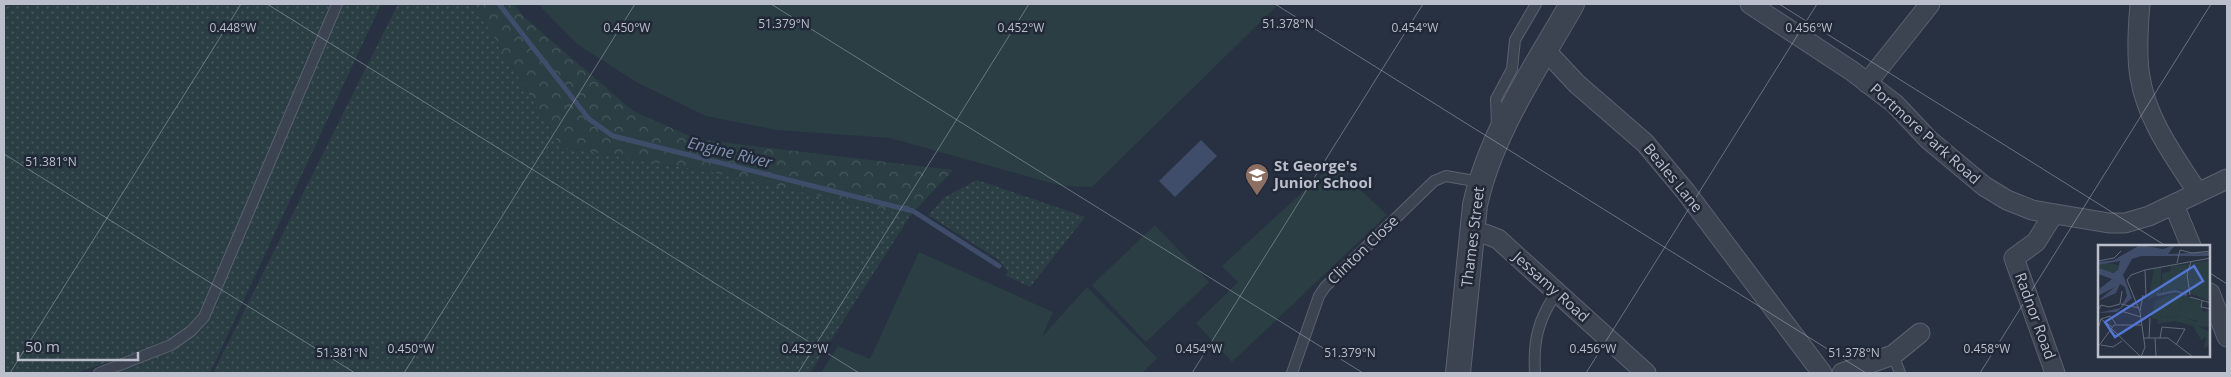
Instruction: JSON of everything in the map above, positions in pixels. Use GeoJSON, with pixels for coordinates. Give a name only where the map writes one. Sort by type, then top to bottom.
{"type":"FeatureCollection","features":[{"type":"Feature","properties":{"kind":"street","name":"Thames Street"},"geometry":{"type":"LineString","coordinates":[[1458,373],[1472,233],[1480,182],[1498,137],[1572,4]]}},
{"type":"Feature","properties":{"kind":"street","name":"Portmore Park Road"},"geometry":{"type":"LineString","coordinates":[[1750,4],[1895,104],[1929,140],[1984,186],[2007,200],[2032,210],[2109,223],[2126,223],[2149,216],[2227,179]]}},
{"type":"Feature","properties":{"kind":"street"},"geometry":{"type":"LineString","coordinates":[[1867,83],[1930,4]]}},
{"type":"Feature","properties":{"kind":"street"},"geometry":{"type":"LineString","coordinates":[[2140,4],[2140,77],[2148,106],[2156,127],[2198,193]]}},
{"type":"Feature","properties":{"kind":"street","name":"Beales Lane"},"geometry":{"type":"LineString","coordinates":[[1546,51],[1577,84],[1645,143],[1686,192],[1822,373]]}},
{"type":"Feature","properties":{"kind":"street"},"geometry":{"type":"LineString","coordinates":[[2174,205],[2191,245]]}},
{"type":"Feature","properties":{"kind":"street","name":"Radnor Road"},"geometry":{"type":"LineString","coordinates":[[2053,215],[2036,242],[2014,258],[2056,373]]}},
{"type":"Feature","properties":{"kind":"street","name":"Jessamy Road"},"geometry":{"type":"LineString","coordinates":[[1472,233],[1485,234],[1498,239],[1646,373]]}},
{"type":"Feature","properties":{"kind":"street"},"geometry":{"type":"LineString","coordinates":[[2211,296],[2227,337]]}},
{"type":"Feature","properties":{"kind":"street"},"geometry":{"type":"LineString","coordinates":[[1842,373],[1893,355],[1920,333]]}},
{"type":"Feature","properties":{"kind":"lane"},"geometry":{"type":"LineString","coordinates":[[99,373],[171,345],[191,331],[204,318],[337,4]]}},
{"type":"Feature","properties":{"kind":"lane"},"geometry":{"type":"LineString","coordinates":[[1498,137],[1496,98],[1512,69],[1515,40],[1536,4]]}},
{"type":"Feature","properties":{"kind":"lane","name":"Clinton Close"},"geometry":{"type":"LineString","coordinates":[[1292,373],[1319,296],[1325,287],[1434,181],[1446,176],[1480,182]]}},
{"type":"Feature","properties":{"kind":"lane"},"geometry":{"type":"LineString","coordinates":[[1536,373],[1535,352],[1539,324],[1545,309],[1557,292]]}},
{"type":"Feature","properties":{"kind":"lane"},"geometry":{"type":"LineString","coordinates":[[1893,355],[1900,373]]}},
{"type":"Feature","properties":{"kind":"green space"},"geometry":{"type":"Polygon","coordinates":[[[4,4],[381,4],[210,373],[116,373],[153,347],[76,373],[4,373],[4,4]]]}},
{"type":"Feature","properties":{"kind":"green space"},"geometry":{"type":"Polygon","coordinates":[[[398,4],[474,4],[561,147],[707,171],[910,216],[810,373],[213,373],[398,4]]]}},
{"type":"Feature","properties":{"kind":"green space"},"geometry":{"type":"Polygon","coordinates":[[[474,4],[514,4],[523,16],[633,111],[696,139],[953,170],[910,216],[707,171],[561,147],[474,4]]]}},
{"type":"Feature","properties":{"kind":"green space"},"geometry":{"type":"Polygon","coordinates":[[[538,4],[1279,4],[1092,187],[1062,186],[890,138],[777,130],[706,116],[638,83],[577,44],[538,4]]]}},
{"type":"Feature","properties":{"kind":"green space"},"geometry":{"type":"Polygon","coordinates":[[[1333,164],[1387,215],[1232,362],[1196,323],[1238,282],[1222,266],[1333,164]]]}},
{"type":"Feature","properties":{"kind":"green space"},"geometry":{"type":"Polygon","coordinates":[[[977,180],[1085,217],[1030,287],[1005,275],[1008,272],[999,260],[928,215],[945,197],[977,180]]]}},
{"type":"Feature","properties":{"kind":"green space"},"geometry":{"type":"Polygon","coordinates":[[[1155,225],[1209,282],[1146,342],[1092,285],[1155,225]]]}},
{"type":"Feature","properties":{"kind":"green space"},"geometry":{"type":"Polygon","coordinates":[[[919,252],[1053,312],[1042,337],[1087,287],[1157,358],[1142,373],[821,373],[838,346],[870,359],[919,252]]]}},
{"type":"Feature","properties":{"kind":"water"},"geometry":{"type":"Polygon","coordinates":[[[1201,140],[1217,156],[1175,197],[1159,181],[1201,140]]]}},
{"type":"Feature","properties":{"kind":"waterway","name":"Engine River"},"geometry":{"type":"LineString","coordinates":[[499,4],[589,119],[613,136],[913,211],[999,266]]}},
{"type":"Feature","properties":{"kind":"place","name":"St George's Junior School"},"geometry":{"type":"Point","coordinates":[1257,196]}}]}
